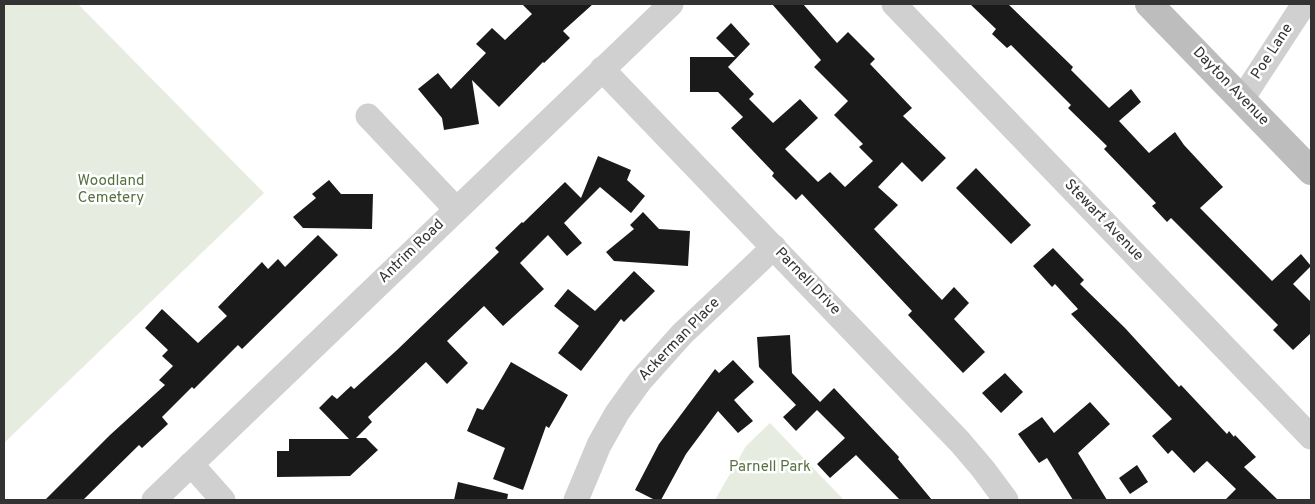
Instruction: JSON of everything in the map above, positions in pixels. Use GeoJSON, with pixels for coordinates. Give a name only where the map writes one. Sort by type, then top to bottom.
{"type":"FeatureCollection","features":[{"type":"Feature","properties":{"kind":"main road","name":"Dayton Avenue"},"geometry":{"type":"LineString","coordinates":[[1149,4],[1311,170]]}},
{"type":"Feature","properties":{"kind":"street","name":"Antrim Road"},"geometry":{"type":"LineString","coordinates":[[154,500],[671,4]]}},
{"type":"Feature","properties":{"kind":"street","name":"Stewart Avenue"},"geometry":{"type":"LineString","coordinates":[[894,4],[1311,437]]}},
{"type":"Feature","properties":{"kind":"street","name":"Poe Lane"},"geometry":{"type":"LineString","coordinates":[[1242,100],[1304,4]]}},
{"type":"Feature","properties":{"kind":"street","name":"Parnell Drive"},"geometry":{"type":"LineString","coordinates":[[602,69],[960,442],[1006,500]]}},
{"type":"Feature","properties":{"kind":"street"},"geometry":{"type":"LineString","coordinates":[[368,116],[456,209]]}},
{"type":"Feature","properties":{"kind":"street","name":"Ackerman Place"},"geometry":{"type":"LineString","coordinates":[[576,500],[599,445],[617,414],[640,381],[682,334],[774,247]]}},
{"type":"Feature","properties":{"kind":"street"},"geometry":{"type":"LineString","coordinates":[[191,464],[223,500]]}},
{"type":"Feature","properties":{"kind":"green space","name":"Woodland Cemetery"},"geometry":{"type":"Polygon","coordinates":[[[4,4],[78,4],[264,193],[4,443],[4,4]]]}},
{"type":"Feature","properties":{"kind":"green space","name":"Parnell Park"},"geometry":{"type":"Polygon","coordinates":[[[770,423],[844,500],[715,500],[746,446],[770,423]]]}},
{"type":"Feature","properties":{"kind":"building"},"geometry":{"type":"Polygon","coordinates":[[[522,4],[593,4],[563,31],[570,38],[543,62],[499,107],[472,80],[479,124],[444,130],[442,118],[418,89],[438,73],[451,89],[486,53],[476,44],[492,28],[505,40],[532,14],[522,4]]]}},
{"type":"Feature","properties":{"kind":"building"},"geometry":{"type":"Polygon","coordinates":[[[772,4],[803,4],[837,43],[848,32],[875,59],[870,64],[912,108],[903,116],[946,158],[922,182],[902,162],[878,187],[898,205],[874,229],[942,300],[954,287],[969,303],[954,319],[985,352],[963,373],[908,315],[912,311],[802,194],[796,200],[772,176],[774,173],[731,128],[743,117],[718,92],[690,92],[690,57],[735,57],[716,38],[731,23],[750,44],[728,67],[754,94],[749,99],[773,123],[800,99],[818,118],[785,149],[818,182],[830,172],[845,187],[873,161],[859,147],[863,144],[834,115],[848,101],[814,67],[821,60],[772,4]]]}},
{"type":"Feature","properties":{"kind":"building"},"geometry":{"type":"Polygon","coordinates":[[[970,4],[1008,4],[1073,67],[1071,70],[1109,108],[1131,89],[1141,102],[1119,121],[1149,153],[1175,132],[1184,145],[1223,187],[1200,208],[1272,281],[1301,254],[1311,266],[1293,284],[1311,302],[1311,333],[1293,350],[1273,330],[1278,325],[1171,218],[1167,222],[1152,206],[1156,203],[1104,149],[1107,146],[1068,108],[1071,105],[1011,45],[1007,48],[992,34],[996,29],[970,4]]]}},
{"type":"Feature","properties":{"kind":"building"},"geometry":{"type":"Polygon","coordinates":[[[598,156],[631,170],[627,180],[645,196],[631,213],[600,187],[564,223],[582,243],[567,256],[548,235],[520,263],[544,289],[503,326],[484,306],[447,341],[468,363],[447,384],[426,362],[368,417],[372,422],[356,438],[366,438],[378,450],[350,476],[277,477],[277,451],[289,451],[289,439],[349,439],[319,408],[332,395],[337,399],[351,386],[354,389],[397,350],[499,252],[495,248],[565,182],[581,198],[598,156]]]}},
{"type":"Feature","properties":{"kind":"building"},"geometry":{"type":"Polygon","coordinates":[[[976,168],[1031,225],[1011,244],[956,188],[976,168]]]}},
{"type":"Feature","properties":{"kind":"building"},"geometry":{"type":"Polygon","coordinates":[[[329,180],[341,194],[373,194],[372,229],[303,228],[293,217],[316,198],[312,194],[329,180]]]}},
{"type":"Feature","properties":{"kind":"building"},"geometry":{"type":"Polygon","coordinates":[[[643,212],[659,229],[690,231],[688,266],[614,261],[606,252],[634,229],[630,225],[643,212]]]}},
{"type":"Feature","properties":{"kind":"building"},"geometry":{"type":"Polygon","coordinates":[[[318,235],[338,255],[242,349],[238,345],[194,389],[192,387],[162,417],[168,424],[142,448],[139,445],[83,500],[45,500],[110,435],[165,385],[159,380],[173,366],[162,356],[168,350],[145,328],[162,309],[198,343],[227,316],[218,307],[262,262],[268,269],[278,259],[285,267],[318,235]]]}},
{"type":"Feature","properties":{"kind":"building"},"geometry":{"type":"Polygon","coordinates":[[[1053,248],[1084,280],[1080,284],[1125,328],[1179,387],[1181,385],[1227,434],[1229,431],[1234,437],[1235,435],[1256,457],[1244,467],[1278,500],[1225,500],[1236,489],[1207,461],[1194,473],[1172,450],[1168,454],[1152,436],[1172,419],[1071,314],[1078,309],[1055,284],[1052,287],[1033,266],[1053,248]]]}},
{"type":"Feature","properties":{"kind":"building"},"geometry":{"type":"Polygon","coordinates":[[[634,271],[655,291],[624,322],[621,319],[581,371],[558,353],[579,326],[554,306],[568,289],[595,311],[634,271]]]}},
{"type":"Feature","properties":{"kind":"building"},"geometry":{"type":"Polygon","coordinates":[[[790,335],[792,373],[820,402],[834,388],[899,457],[898,459],[932,500],[900,500],[856,455],[830,478],[817,464],[845,438],[817,410],[796,431],[783,417],[796,405],[759,367],[757,337],[790,335]]]}},
{"type":"Feature","properties":{"kind":"building"},"geometry":{"type":"Polygon","coordinates":[[[733,360],[754,382],[734,400],[753,421],[738,433],[718,411],[686,454],[661,500],[655,500],[635,490],[659,444],[715,369],[719,373],[733,360]]]}},
{"type":"Feature","properties":{"kind":"building"},"geometry":{"type":"Polygon","coordinates":[[[511,362],[568,395],[549,428],[546,426],[523,490],[493,479],[505,448],[467,431],[477,408],[483,410],[511,362]]]}},
{"type":"Feature","properties":{"kind":"building"},"geometry":{"type":"Polygon","coordinates":[[[1005,373],[1023,392],[1001,413],[982,393],[1005,373]]]}},
{"type":"Feature","properties":{"kind":"building"},"geometry":{"type":"Polygon","coordinates":[[[1090,402],[1110,424],[1078,453],[1107,500],[1073,500],[1047,458],[1039,463],[1018,434],[1042,417],[1054,433],[1090,402]]]}},
{"type":"Feature","properties":{"kind":"building"},"geometry":{"type":"Polygon","coordinates":[[[1137,465],[1148,482],[1130,494],[1119,478],[1137,465]]]}},
{"type":"Feature","properties":{"kind":"building"},"geometry":{"type":"Polygon","coordinates":[[[458,482],[508,494],[507,500],[454,500],[458,482]]]}}]}
